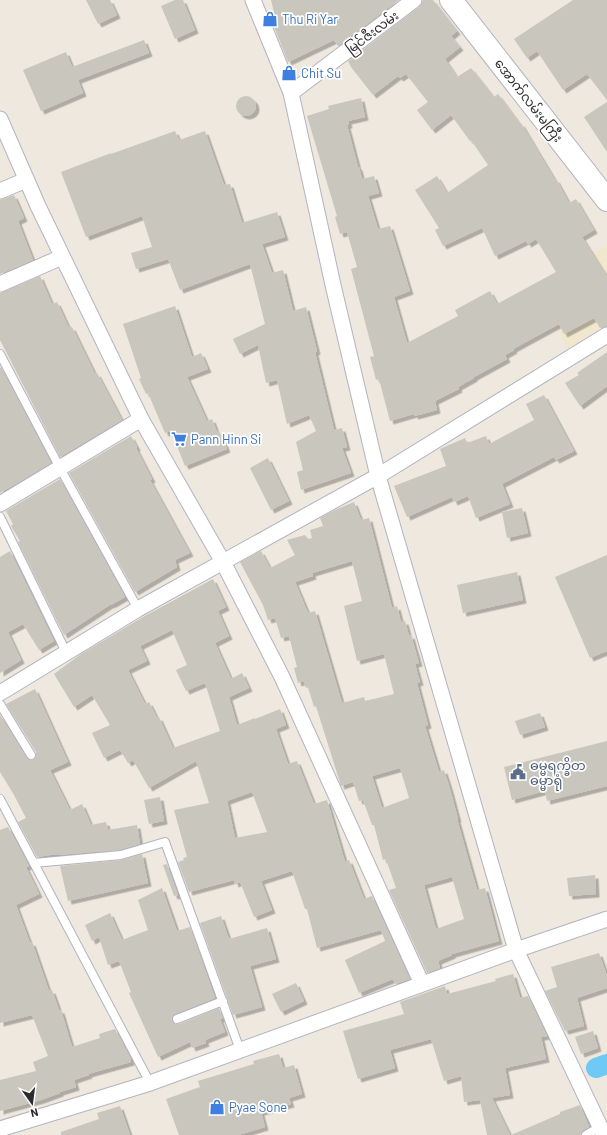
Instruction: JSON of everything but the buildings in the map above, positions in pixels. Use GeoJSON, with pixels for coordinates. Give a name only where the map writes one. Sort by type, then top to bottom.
{"type":"FeatureCollection","features":[{"type":"Feature","properties":{"kind":"main road","name":"အောက်လမ်းမကြီး"},"geometry":{"type":"LineString","coordinates":[[451,0],[607,200]]}},
{"type":"Feature","properties":{"kind":"street"},"geometry":{"type":"LineString","coordinates":[[253,0],[291,94],[333,285],[378,476],[516,950],[602,1131]]}},
{"type":"Feature","properties":{"kind":"street","name":"မြင်ဇီးလမ်း"},"geometry":{"type":"LineString","coordinates":[[291,94],[414,0]]}},
{"type":"Feature","properties":{"kind":"street"},"geometry":{"type":"LineString","coordinates":[[0,119],[26,180],[62,257],[141,419],[223,562],[282,677],[422,984]]}},
{"type":"Feature","properties":{"kind":"street"},"geometry":{"type":"LineString","coordinates":[[0,191],[26,180]]}},
{"type":"Feature","properties":{"kind":"street"},"geometry":{"type":"LineString","coordinates":[[0,284],[62,257]]}},
{"type":"Feature","properties":{"kind":"street"},"geometry":{"type":"LineString","coordinates":[[0,693],[138,609],[378,476],[607,335]]}},
{"type":"Feature","properties":{"kind":"street"},"geometry":{"type":"LineString","coordinates":[[0,504],[141,419]]}},
{"type":"Feature","properties":{"kind":"street"},"geometry":{"type":"LineString","coordinates":[[0,1129],[150,1083],[516,950],[607,919]]}},
{"type":"Feature","properties":{"kind":"lane"},"geometry":{"type":"LineString","coordinates":[[0,354],[60,468],[138,609]]}},
{"type":"Feature","properties":{"kind":"lane"},"geometry":{"type":"LineString","coordinates":[[0,517],[66,652]]}},
{"type":"Feature","properties":{"kind":"lane"},"geometry":{"type":"LineString","coordinates":[[0,704],[31,755]]}},
{"type":"Feature","properties":{"kind":"lane"},"geometry":{"type":"LineString","coordinates":[[0,799],[150,1083]]}},
{"type":"Feature","properties":{"kind":"lane"},"geometry":{"type":"LineString","coordinates":[[34,863],[121,855],[165,842],[240,1050]]}},
{"type":"Feature","properties":{"kind":"lane"},"geometry":{"type":"LineString","coordinates":[[177,1019],[223,1001]]}},
{"type":"Feature","properties":{"kind":"lane"},"geometry":{"type":"LineString","coordinates":[[586,1135],[602,1131]]}},
{"type":"Feature","properties":{"kind":"shaded area"},"geometry":{"type":"Polygon","coordinates":[[[607,246],[607,323],[568,349],[534,285],[607,246]]]}},
{"type":"Feature","properties":{"kind":"waterway"},"geometry":{"type":"LineString","coordinates":[[596,1068],[607,1064]]}},
{"type":"Feature","properties":{"kind":"place","name":"Thu Ri Yar"},"geometry":{"type":"Point","coordinates":[270,19]}},
{"type":"Feature","properties":{"kind":"place","name":"Chit Su"},"geometry":{"type":"Point","coordinates":[289,73]}},
{"type":"Feature","properties":{"kind":"place","name":"Pann Hinn Si"},"geometry":{"type":"Point","coordinates":[179,439]}},
{"type":"Feature","properties":{"kind":"place","name":"ဓမ္မရက္ခိတ ဓမ္မာရုံ"},"geometry":{"type":"Point","coordinates":[518,772]}},
{"type":"Feature","properties":{"kind":"place","name":"Pyae Sone"},"geometry":{"type":"Point","coordinates":[217,1107]}}]}
